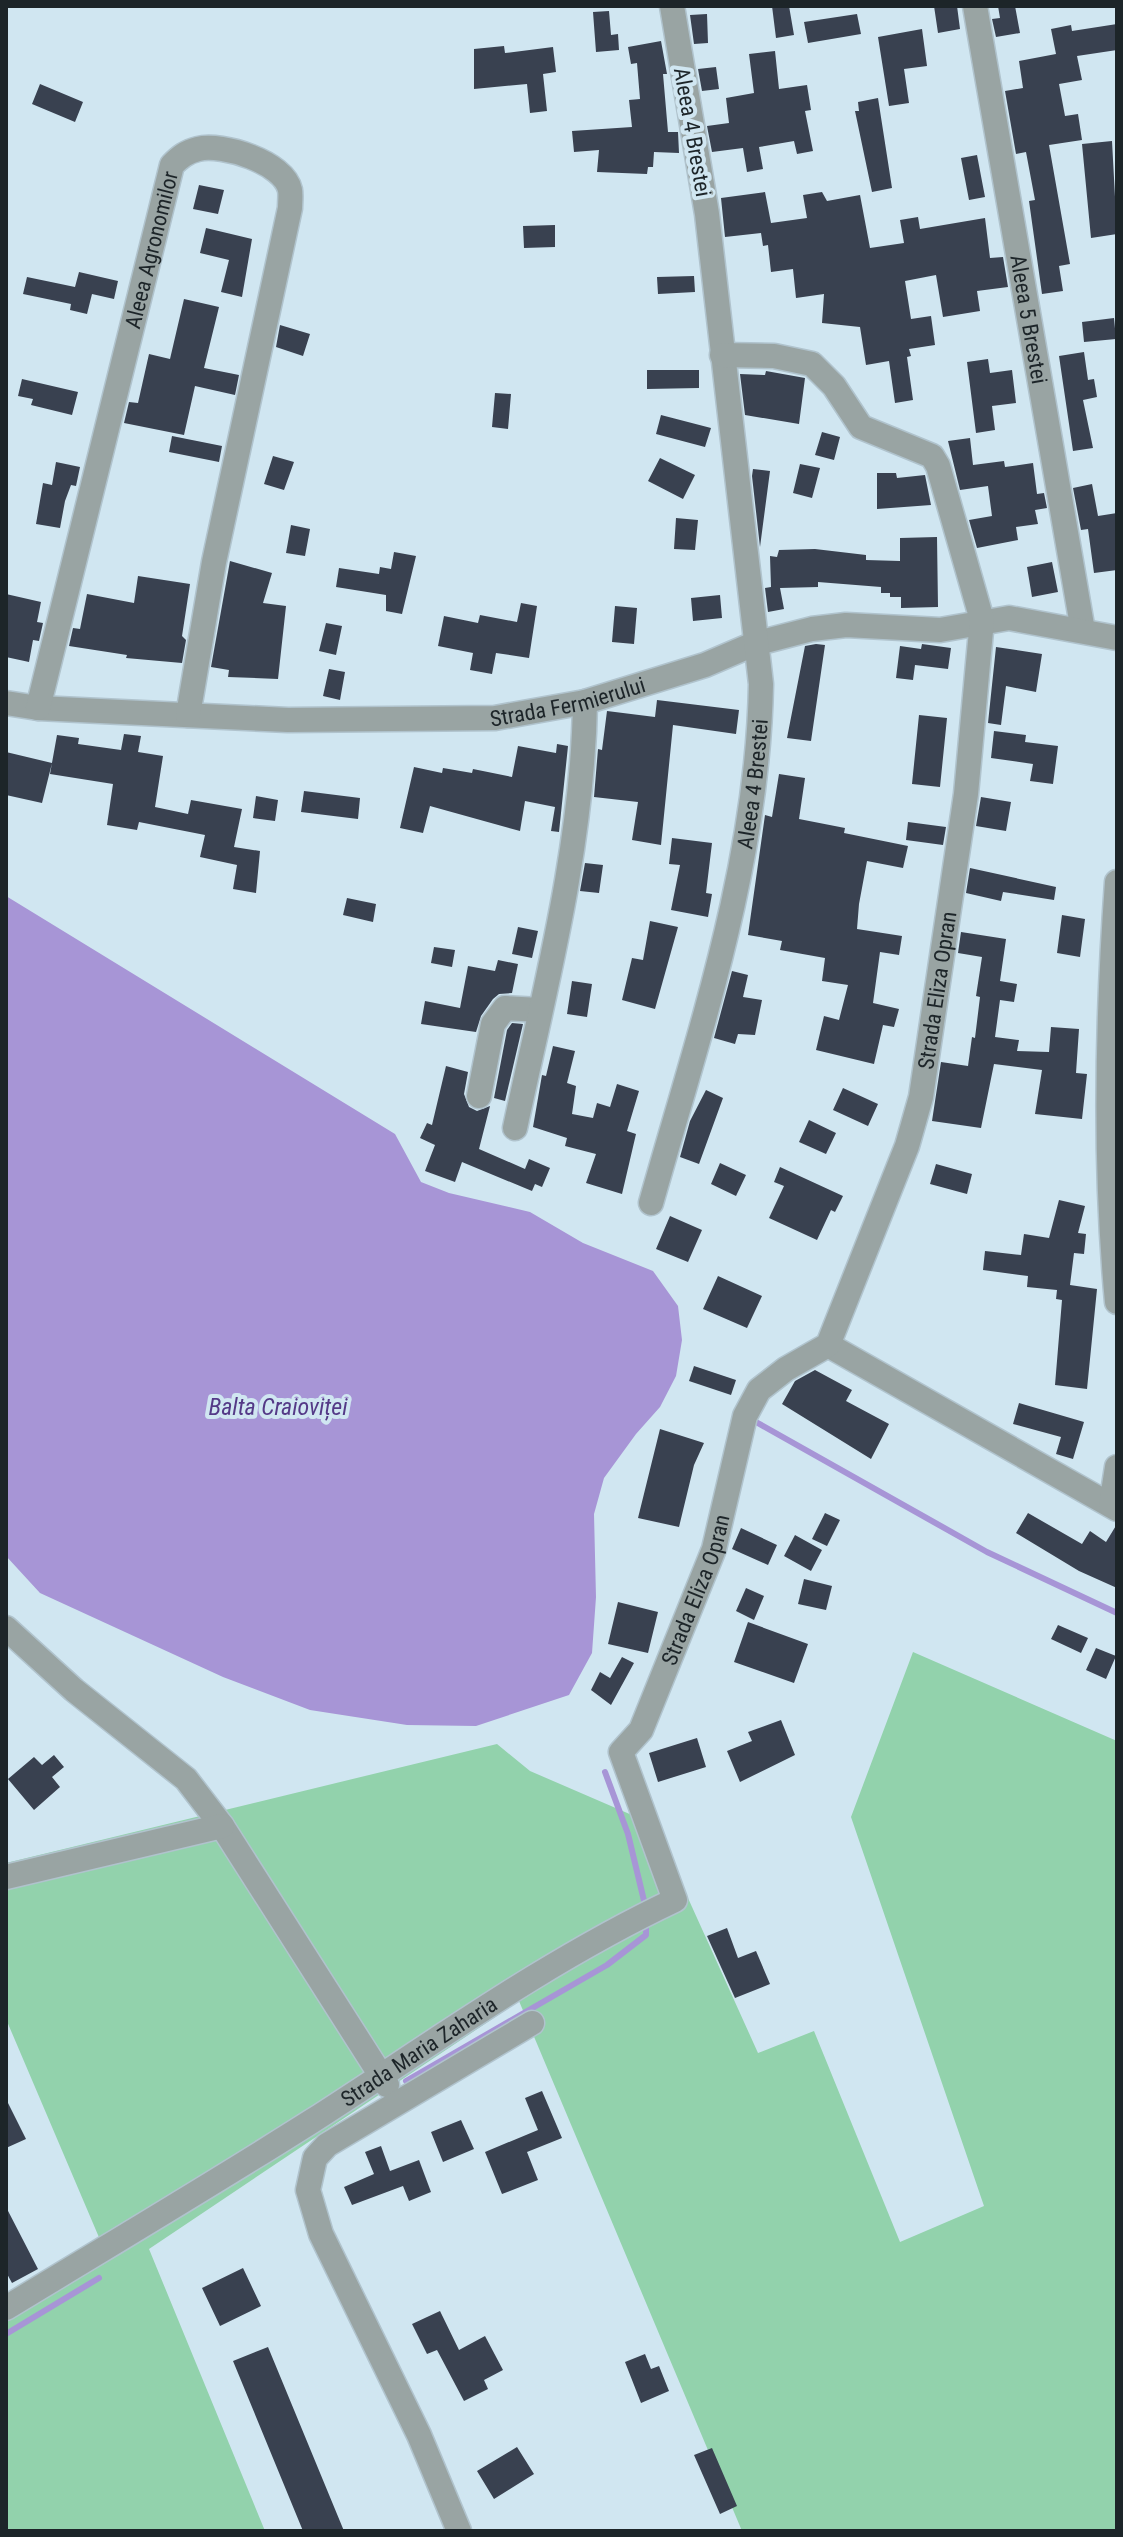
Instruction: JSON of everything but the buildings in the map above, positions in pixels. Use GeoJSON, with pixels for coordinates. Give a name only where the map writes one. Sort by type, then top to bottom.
{"type":"FeatureCollection","features":[{"type":"Feature","properties":{"kind":"street","name":"Aleea 4 Brestei"},"geometry":{"type":"LineString","coordinates":[[651,1203],[727,934],[749,827],[760,726],[761,684],[707,214],[672,6]]}},
{"type":"Feature","properties":{"kind":"street","name":"Aleea 5 Brestei"},"geometry":{"type":"LineString","coordinates":[[975,6],[1083,631]]}},
{"type":"Feature","properties":{"kind":"street","name":"Aleea Agronomilor"},"geometry":{"type":"LineString","coordinates":[[38,708],[172,165],[183,154],[216,147],[266,164],[282,176],[290,188],[290,208],[214,562],[188,715]]}},
{"type":"Feature","properties":{"kind":"street"},"geometry":{"type":"LineString","coordinates":[[722,355],[774,356],[812,364],[834,386],[861,427],[932,456],[938,466],[982,620]]}},
{"type":"Feature","properties":{"kind":"street","name":"Strada Fermierului"},"geometry":{"type":"LineString","coordinates":[[6,703],[38,708],[390,722],[495,718],[585,702],[705,665],[754,644],[812,629],[846,625],[940,630],[982,620],[1009,618],[1117,638]]}},
{"type":"Feature","properties":{"kind":"street","name":"Strada Eliza Opran"},"geometry":{"type":"LineString","coordinates":[[641,1730],[714,1549],[745,1416],[759,1390],[786,1369],[828,1345],[902,1160],[921,1097],[966,794],[982,620]]}},
{"type":"Feature","properties":{"kind":"street"},"geometry":{"type":"LineString","coordinates":[[515,1128],[579,802],[585,702]]}},
{"type":"Feature","properties":{"kind":"street"},"geometry":{"type":"LineString","coordinates":[[1117,882],[1108,1122],[1111,1240],[1117,1302]]}},
{"type":"Feature","properties":{"kind":"street"},"geometry":{"type":"LineString","coordinates":[[479,1096],[493,1024],[505,1008],[540,1010]]}},
{"type":"Feature","properties":{"kind":"street"},"geometry":{"type":"LineString","coordinates":[[828,1345],[1114,1507],[1117,1467]]}},
{"type":"Feature","properties":{"kind":"street"},"geometry":{"type":"LineString","coordinates":[[6,1628],[74,1690],[186,1779],[222,1826],[397,2101]]}},
{"type":"Feature","properties":{"kind":"street","name":"Strada Maria Zaharia"},"geometry":{"type":"LineString","coordinates":[[6,2308],[314,2120],[381,2073],[608,1932],[675,1900],[621,1752],[641,1730]]}},
{"type":"Feature","properties":{"kind":"street"},"geometry":{"type":"LineString","coordinates":[[6,1877],[222,1826]]}},
{"type":"Feature","properties":{"kind":"street"},"geometry":{"type":"LineString","coordinates":[[459,2531],[419,2435],[321,2234],[308,2190],[315,2158],[327,2145],[532,2023]]}},
{"type":"Feature","properties":{"kind":"street"},"geometry":{"type":"LineString","coordinates":[[314,2120],[327,2145]]}},
{"type":"Feature","properties":{"kind":"green space"},"geometry":{"type":"Polygon","coordinates":[[[913,1652],[1117,1741],[1117,2531],[742,2531],[519,2001],[149,2249],[265,2531],[6,2531],[6,2299],[101,2242],[6,2019],[6,1863],[497,1744],[530,1771],[655,1825],[758,2053],[814,2031],[900,2242],[984,2206],[851,1817],[913,1652]]]}},
{"type":"Feature","properties":{"kind":"water","name":"Balta Craioviței"},"geometry":{"type":"Polygon","coordinates":[[[6,896],[395,1134],[421,1182],[449,1193],[530,1212],[583,1243],[653,1271],[678,1306],[682,1340],[676,1376],[660,1407],[604,1478],[594,1514],[596,1597],[592,1653],[569,1695],[476,1726],[407,1725],[310,1710],[223,1677],[40,1593],[6,1556],[6,896]]]}},
{"type":"Feature","properties":{"kind":"waterway"},"geometry":{"type":"LineString","coordinates":[[756,1422],[987,1552],[1117,1613]]}},
{"type":"Feature","properties":{"kind":"waterway"},"geometry":{"type":"LineString","coordinates":[[605,1772],[628,1834],[646,1909]]}},
{"type":"Feature","properties":{"kind":"waterway"},"geometry":{"type":"LineString","coordinates":[[406,2081],[607,1965],[646,1935],[646,1920]]}},
{"type":"Feature","properties":{"kind":"waterway"},"geometry":{"type":"LineString","coordinates":[[6,2334],[99,2278]]}}]}
